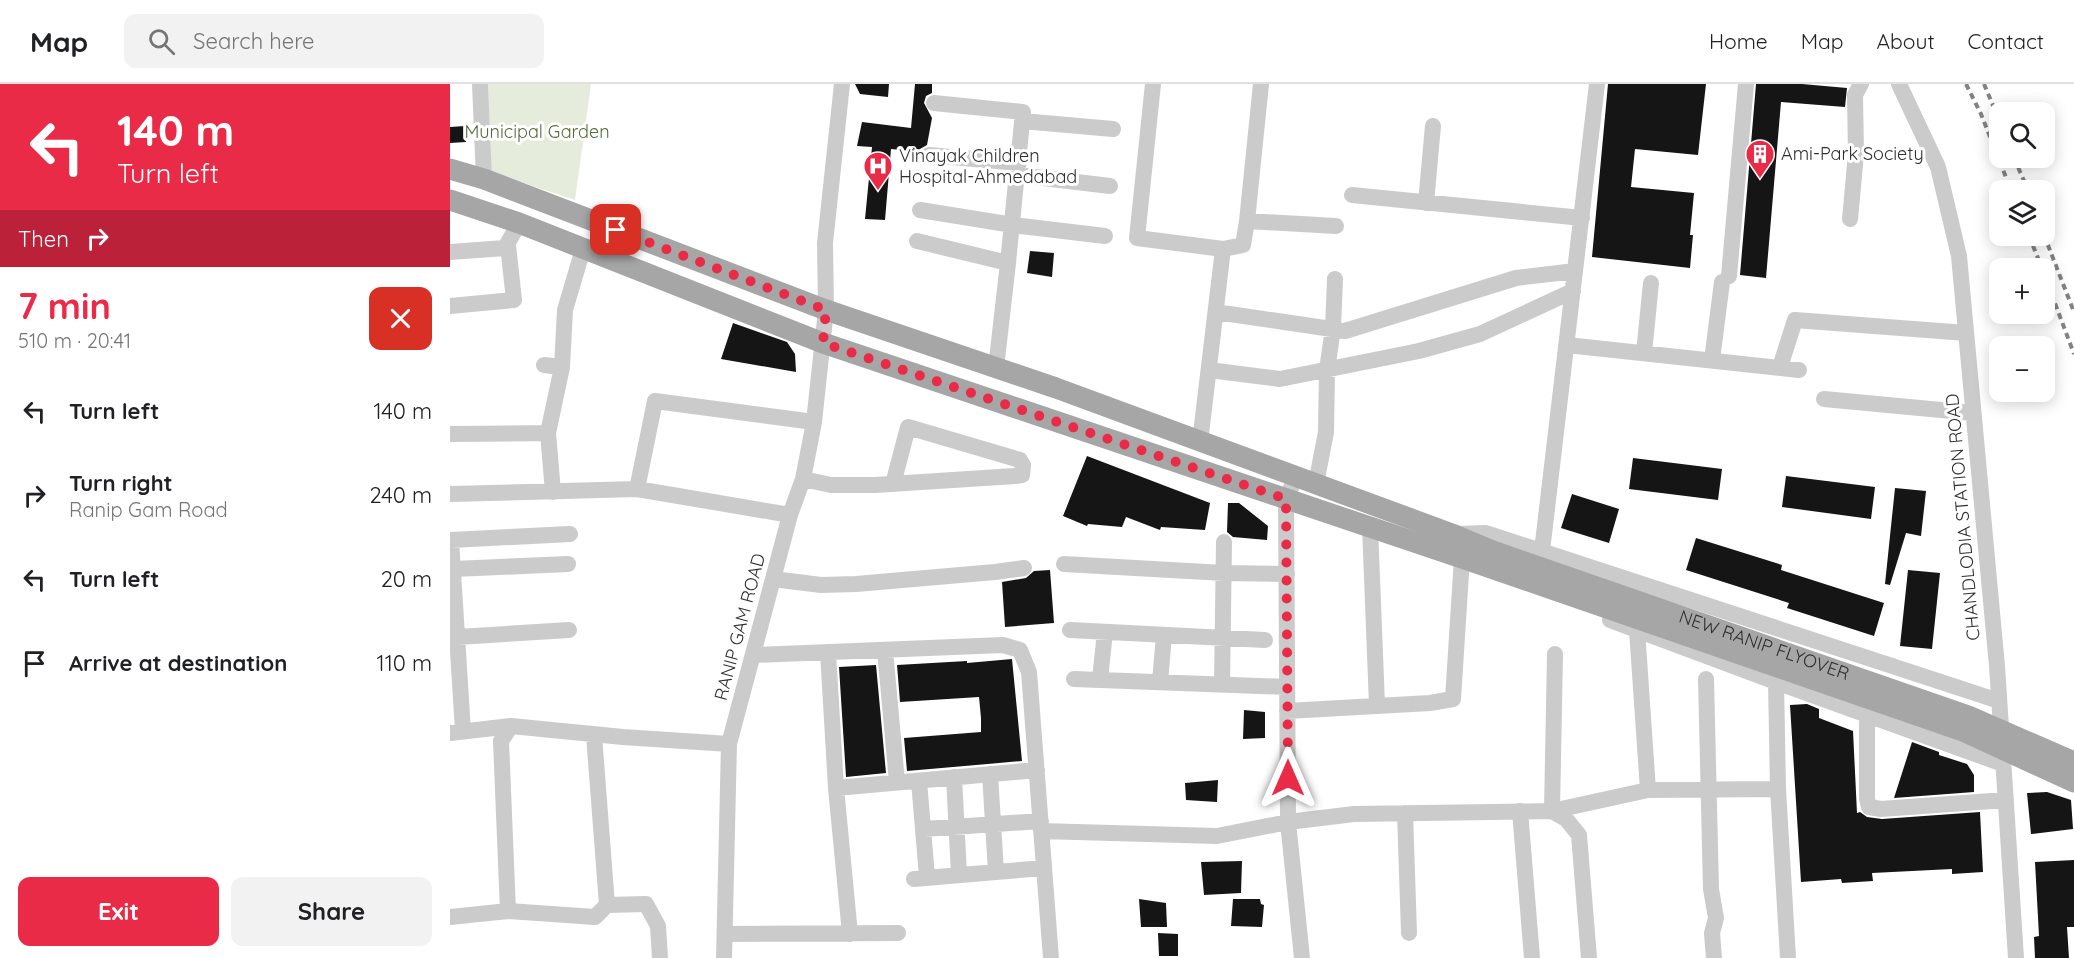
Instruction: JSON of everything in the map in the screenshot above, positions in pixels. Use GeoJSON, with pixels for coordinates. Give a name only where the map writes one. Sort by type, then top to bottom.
{"type":"FeatureCollection","features":[{"type":"Feature","properties":{"kind":"main road","name":"NEW RANIP FLYOVER"},"geometry":{"type":"LineString","coordinates":[[450,169],[484,179],[826,310],[996,368],[1452,534],[1489,558],[1963,731],[2074,782]]}},
{"type":"Feature","properties":{"kind":"main road","name":"NEW RANIP FLYOVER"},"geometry":{"type":"LineString","coordinates":[[450,200],[519,224],[823,343],[1462,558],[1489,558],[1968,716],[2074,762]]}},
{"type":"Feature","properties":{"kind":"street"},"geometry":{"type":"LineString","coordinates":[[480,84],[484,179]]}},
{"type":"Feature","properties":{"kind":"street","name":"RANIP GAM ROAD"},"geometry":{"type":"LineString","coordinates":[[724,958],[729,744],[790,515],[803,479],[814,422],[826,310],[825,243],[842,84]]}},
{"type":"Feature","properties":{"kind":"street"},"geometry":{"type":"LineString","coordinates":[[1153,84],[1137,238],[1223,249],[1243,245],[1261,84]]}},
{"type":"Feature","properties":{"kind":"street"},"geometry":{"type":"LineString","coordinates":[[1542,551],[1597,84]]}},
{"type":"Feature","properties":{"kind":"street"},"geometry":{"type":"LineString","coordinates":[[1712,360],[1726,279],[1746,84]]}},
{"type":"Feature","properties":{"kind":"street"},"geometry":{"type":"LineString","coordinates":[[1850,219],[1856,154],[1855,95],[1861,84]]}},
{"type":"Feature","properties":{"kind":"street","name":"CHANDLODIA STATION ROAD"},"geometry":{"type":"LineString","coordinates":[[1899,84],[1938,167],[1959,256],[1999,701],[2016,958]]}},
{"type":"Feature","properties":{"kind":"street"},"geometry":{"type":"LineString","coordinates":[[934,103],[1023,112],[1013,225],[996,368]]}},
{"type":"Feature","properties":{"kind":"street"},"geometry":{"type":"LineString","coordinates":[[1022,121],[1113,129]]}},
{"type":"Feature","properties":{"kind":"street"},"geometry":{"type":"LineString","coordinates":[[1426,203],[1433,126]]}},
{"type":"Feature","properties":{"kind":"street"},"geometry":{"type":"LineString","coordinates":[[929,155],[1110,186]]}},
{"type":"Feature","properties":{"kind":"street"},"geometry":{"type":"LineString","coordinates":[[1352,195],[1582,218]]}},
{"type":"Feature","properties":{"kind":"street"},"geometry":{"type":"LineString","coordinates":[[920,210],[1013,225],[1105,236]]}},
{"type":"Feature","properties":{"kind":"street"},"geometry":{"type":"LineString","coordinates":[[1247,221],[1336,226]]}},
{"type":"Feature","properties":{"kind":"street"},"geometry":{"type":"LineString","coordinates":[[450,252],[505,248],[519,224]]}},
{"type":"Feature","properties":{"kind":"street"},"geometry":{"type":"LineString","coordinates":[[917,241],[1008,263]]}},
{"type":"Feature","properties":{"kind":"street"},"geometry":{"type":"LineString","coordinates":[[450,306],[514,300],[508,245]]}},
{"type":"Feature","properties":{"kind":"street"},"geometry":{"type":"LineString","coordinates":[[553,492],[548,433],[562,367],[565,310],[583,249]]}},
{"type":"Feature","properties":{"kind":"street"},"geometry":{"type":"LineString","coordinates":[[1200,442],[1223,249]]}},
{"type":"Feature","properties":{"kind":"street"},"geometry":{"type":"LineString","coordinates":[[1216,312],[1345,331],[1516,278],[1575,271]]}},
{"type":"Feature","properties":{"kind":"street"},"geometry":{"type":"LineString","coordinates":[[1316,484],[1326,432],[1327,370],[1333,328],[1335,279]]}},
{"type":"Feature","properties":{"kind":"street"},"geometry":{"type":"LineString","coordinates":[[1644,353],[1651,283]]}},
{"type":"Feature","properties":{"kind":"street"},"geometry":{"type":"LineString","coordinates":[[1209,370],[1280,379],[1419,351],[1480,334],[1573,291]]}},
{"type":"Feature","properties":{"kind":"street"},"geometry":{"type":"LineString","coordinates":[[1780,368],[1795,320],[1966,333]]}},
{"type":"Feature","properties":{"kind":"street"},"geometry":{"type":"LineString","coordinates":[[1567,345],[1799,369]]}},
{"type":"Feature","properties":{"kind":"street"},"geometry":{"type":"LineString","coordinates":[[544,365],[562,367]]}},
{"type":"Feature","properties":{"kind":"street"},"geometry":{"type":"LineString","coordinates":[[1824,399],[1973,413]]}},
{"type":"Feature","properties":{"kind":"street"},"geometry":{"type":"LineString","coordinates":[[637,489],[655,401],[814,422]]}},
{"type":"Feature","properties":{"kind":"street"},"geometry":{"type":"LineString","coordinates":[[803,479],[831,485],[893,484],[1022,475],[1023,465],[1020,460],[908,427],[893,484]]}},
{"type":"Feature","properties":{"kind":"street"},"geometry":{"type":"LineString","coordinates":[[450,434],[548,433]]}},
{"type":"Feature","properties":{"kind":"street"},"geometry":{"type":"LineString","coordinates":[[1296,477],[1286,499],[1288,822],[1302,958]]}},
{"type":"Feature","properties":{"kind":"street"},"geometry":{"type":"LineString","coordinates":[[450,494],[637,489],[790,515]]}},
{"type":"Feature","properties":{"kind":"street"},"geometry":{"type":"LineString","coordinates":[[1370,527],[1377,705]]}},
{"type":"Feature","properties":{"kind":"street"},"geometry":{"type":"LineString","coordinates":[[1452,534],[1486,533],[1999,701]]}},
{"type":"Feature","properties":{"kind":"street"},"geometry":{"type":"LineString","coordinates":[[570,534],[451,540],[458,637],[457,732],[512,726],[594,735],[729,744]]}},
{"type":"Feature","properties":{"kind":"street"},"geometry":{"type":"LineString","coordinates":[[1222,685],[1224,542]]}},
{"type":"Feature","properties":{"kind":"street"},"geometry":{"type":"LineString","coordinates":[[1462,558],[1480,571],[2003,764]]}},
{"type":"Feature","properties":{"kind":"street"},"geometry":{"type":"LineString","coordinates":[[1287,711],[1430,703],[1453,699],[1462,558]]}},
{"type":"Feature","properties":{"kind":"street"},"geometry":{"type":"LineString","coordinates":[[454,569],[568,564]]}},
{"type":"Feature","properties":{"kind":"street"},"geometry":{"type":"LineString","coordinates":[[1064,564],[1224,573],[1287,574]]}},
{"type":"Feature","properties":{"kind":"street"},"geometry":{"type":"LineString","coordinates":[[774,579],[821,585],[856,584],[1024,568]]}},
{"type":"Feature","properties":{"kind":"street"},"geometry":{"type":"LineString","coordinates":[[458,637],[569,630]]}},
{"type":"Feature","properties":{"kind":"street"},"geometry":{"type":"LineString","coordinates":[[1070,630],[1265,640]]}},
{"type":"Feature","properties":{"kind":"street"},"geometry":{"type":"LineString","coordinates":[[1637,630],[1648,790]]}},
{"type":"Feature","properties":{"kind":"street"},"geometry":{"type":"LineString","coordinates":[[1100,679],[1105,632]]}},
{"type":"Feature","properties":{"kind":"street"},"geometry":{"type":"LineString","coordinates":[[1160,682],[1164,635]]}},
{"type":"Feature","properties":{"kind":"street"},"geometry":{"type":"LineString","coordinates":[[753,655],[1003,645],[1020,650],[1029,672],[1051,958]]}},
{"type":"Feature","properties":{"kind":"street"},"geometry":{"type":"LineString","coordinates":[[885,650],[897,782]]}},
{"type":"Feature","properties":{"kind":"street"},"geometry":{"type":"LineString","coordinates":[[828,652],[836,788],[850,933]]}},
{"type":"Feature","properties":{"kind":"street"},"geometry":{"type":"LineString","coordinates":[[1552,811],[1555,654]]}},
{"type":"Feature","properties":{"kind":"street"},"geometry":{"type":"LineString","coordinates":[[1870,659],[1866,715],[1869,807],[1881,809],[2006,800]]}},
{"type":"Feature","properties":{"kind":"street"},"geometry":{"type":"LineString","coordinates":[[1074,679],[1287,687]]}},
{"type":"Feature","properties":{"kind":"street"},"geometry":{"type":"LineString","coordinates":[[1706,679],[1711,889],[1716,918],[1713,933],[1713,958]]}},
{"type":"Feature","properties":{"kind":"street"},"geometry":{"type":"LineString","coordinates":[[1776,682],[1778,789],[1788,958]]}},
{"type":"Feature","properties":{"kind":"street"},"geometry":{"type":"LineString","coordinates":[[508,911],[501,741],[512,726]]}},
{"type":"Feature","properties":{"kind":"street"},"geometry":{"type":"LineString","coordinates":[[594,735],[607,905]]}},
{"type":"Feature","properties":{"kind":"street"},"geometry":{"type":"LineString","coordinates":[[836,788],[1037,770]]}},
{"type":"Feature","properties":{"kind":"street"},"geometry":{"type":"LineString","coordinates":[[990,774],[996,872]]}},
{"type":"Feature","properties":{"kind":"street"},"geometry":{"type":"LineString","coordinates":[[954,777],[959,875]]}},
{"type":"Feature","properties":{"kind":"street"},"geometry":{"type":"LineString","coordinates":[[919,780],[924,828],[921,878],[1044,868]]}},
{"type":"Feature","properties":{"kind":"street"},"geometry":{"type":"LineString","coordinates":[[924,828],[994,824],[1217,836],[1288,822],[1354,814],[1552,811],[1648,790],[1778,789]]}},
{"type":"Feature","properties":{"kind":"street"},"geometry":{"type":"LineString","coordinates":[[1520,811],[1532,958]]}},
{"type":"Feature","properties":{"kind":"street"},"geometry":{"type":"LineString","coordinates":[[1552,811],[1566,819],[1579,835],[1589,958]]}},
{"type":"Feature","properties":{"kind":"street"},"geometry":{"type":"LineString","coordinates":[[1405,813],[1409,933]]}},
{"type":"Feature","properties":{"kind":"street"},"geometry":{"type":"LineString","coordinates":[[450,917],[508,911],[595,916],[607,905],[645,904],[658,926],[660,958]]}},
{"type":"Feature","properties":{"kind":"street"},"geometry":{"type":"LineString","coordinates":[[725,934],[897,933]]}},
{"type":"Feature","properties":{"kind":"green space","name":"Municipal Garden"},"geometry":{"type":"Polygon","coordinates":[[[488,84],[591,84],[575,200],[491,172],[488,84]]]}},
{"type":"Feature","properties":{"kind":"building"},"geometry":{"type":"Polygon","coordinates":[[[855,84],[889,84],[888,97],[860,94],[855,84]]]}},
{"type":"Feature","properties":{"kind":"building"},"geometry":{"type":"Polygon","coordinates":[[[915,84],[932,84],[932,93],[926,96],[924,103],[932,118],[927,145],[920,149],[919,157],[911,157],[911,151],[891,149],[885,220],[865,219],[872,147],[857,146],[862,122],[911,128],[915,84]]]}},
{"type":"Feature","properties":{"kind":"building"},"geometry":{"type":"Polygon","coordinates":[[[1608,84],[1706,84],[1698,155],[1635,149],[1631,187],[1694,193],[1690,268],[1592,257],[1608,84]]]}},
{"type":"Feature","properties":{"kind":"building","name":"Ami-Park Society"},"geometry":{"type":"Polygon","coordinates":[[[1756,84],[1802,84],[1847,88],[1845,107],[1781,102],[1766,278],[1740,275],[1756,84]]]}},
{"type":"Feature","properties":{"kind":"building"},"geometry":{"type":"Polygon","coordinates":[[[465,126],[466,142],[450,143],[450,127],[465,126]]]}},
{"type":"Feature","properties":{"kind":"building"},"geometry":{"type":"Polygon","coordinates":[[[1030,251],[1054,253],[1052,277],[1027,273],[1030,251]]]}},
{"type":"Feature","properties":{"kind":"building"},"geometry":{"type":"Polygon","coordinates":[[[733,323],[787,342],[795,354],[796,372],[721,359],[733,323]]]}},
{"type":"Feature","properties":{"kind":"building"},"geometry":{"type":"Polygon","coordinates":[[[1087,456],[1210,503],[1205,530],[1161,527],[1160,530],[1126,517],[1122,527],[1088,524],[1087,526],[1063,516],[1087,456]]]}},
{"type":"Feature","properties":{"kind":"building"},"geometry":{"type":"Polygon","coordinates":[[[1633,458],[1722,469],[1718,500],[1629,489],[1633,458]]]}},
{"type":"Feature","properties":{"kind":"building"},"geometry":{"type":"Polygon","coordinates":[[[1786,476],[1875,487],[1871,519],[1782,507],[1786,476]]]}},
{"type":"Feature","properties":{"kind":"building"},"geometry":{"type":"Polygon","coordinates":[[[1895,488],[1926,491],[1921,536],[1906,533],[1890,585],[1885,584],[1895,488]]]}},
{"type":"Feature","properties":{"kind":"building"},"geometry":{"type":"Polygon","coordinates":[[[1572,494],[1619,509],[1609,543],[1561,528],[1572,494]]]}},
{"type":"Feature","properties":{"kind":"building"},"geometry":{"type":"Polygon","coordinates":[[[1228,503],[1239,503],[1268,526],[1267,540],[1233,537],[1227,532],[1228,503]]]}},
{"type":"Feature","properties":{"kind":"building"},"geometry":{"type":"Polygon","coordinates":[[[1696,538],[1782,565],[1781,570],[1884,603],[1874,636],[1787,608],[1789,603],[1686,570],[1696,538]]]}},
{"type":"Feature","properties":{"kind":"building"},"geometry":{"type":"Polygon","coordinates":[[[1050,570],[1054,623],[1005,627],[1002,582],[1026,578],[1034,571],[1050,570]]]}},
{"type":"Feature","properties":{"kind":"building"},"geometry":{"type":"Polygon","coordinates":[[[1908,570],[1940,573],[1932,649],[1900,646],[1908,570]]]}},
{"type":"Feature","properties":{"kind":"building"},"geometry":{"type":"Polygon","coordinates":[[[1012,659],[1022,761],[907,771],[904,738],[981,732],[981,718],[979,697],[900,702],[897,665],[1012,659]]]}},
{"type":"Feature","properties":{"kind":"building"},"geometry":{"type":"Polygon","coordinates":[[[876,665],[886,773],[846,777],[839,667],[876,665]]]}},
{"type":"Feature","properties":{"kind":"building"},"geometry":{"type":"Polygon","coordinates":[[[1807,704],[1819,709],[1819,718],[1853,731],[1857,813],[1882,819],[1980,812],[1983,872],[1952,874],[1952,869],[1872,873],[1873,881],[1842,883],[1841,879],[1801,882],[1790,705],[1807,704]]]}},
{"type":"Feature","properties":{"kind":"building"},"geometry":{"type":"Polygon","coordinates":[[[1244,710],[1265,712],[1265,738],[1243,739],[1244,710]]]}},
{"type":"Feature","properties":{"kind":"building"},"geometry":{"type":"Polygon","coordinates":[[[1912,742],[1939,752],[1939,755],[1967,764],[1974,775],[1974,792],[1894,798],[1912,742]]]}},
{"type":"Feature","properties":{"kind":"building"},"geometry":{"type":"Polygon","coordinates":[[[1218,780],[1217,802],[1186,800],[1185,783],[1218,780]]]}},
{"type":"Feature","properties":{"kind":"building"},"geometry":{"type":"Polygon","coordinates":[[[2047,792],[2071,800],[2073,829],[2031,834],[2027,793],[2047,792]]]}},
{"type":"Feature","properties":{"kind":"building"},"geometry":{"type":"Polygon","coordinates":[[[2074,860],[2074,927],[2067,927],[2069,958],[2035,958],[2034,937],[2039,936],[2035,862],[2074,860]]]}},
{"type":"Feature","properties":{"kind":"building"},"geometry":{"type":"Polygon","coordinates":[[[1242,861],[1241,893],[1204,895],[1201,862],[1242,861]]]}},
{"type":"Feature","properties":{"kind":"building"},"geometry":{"type":"Polygon","coordinates":[[[1139,899],[1166,903],[1167,927],[1141,927],[1139,899]]]}},
{"type":"Feature","properties":{"kind":"building"},"geometry":{"type":"Polygon","coordinates":[[[1233,899],[1260,899],[1261,904],[1264,905],[1262,927],[1231,926],[1233,899]]]}},
{"type":"Feature","properties":{"kind":"building"},"geometry":{"type":"Polygon","coordinates":[[[1158,933],[1178,934],[1178,956],[1159,956],[1158,933]]]}},
{"type":"Feature","properties":{"kind":"railway"},"geometry":{"type":"LineString","coordinates":[[1966,84],[1981,114],[2007,180]]}},
{"type":"Feature","properties":{"kind":"railway"},"geometry":{"type":"LineString","coordinates":[[1984,84],[1992,102]]}},
{"type":"Feature","properties":{"kind":"railway"},"geometry":{"type":"LineString","coordinates":[[2018,168],[2024,180]]}},
{"type":"Feature","properties":{"kind":"railway"},"geometry":{"type":"LineString","coordinates":[[2033,246],[2038,258]]}},
{"type":"Feature","properties":{"kind":"railway"},"geometry":{"type":"LineString","coordinates":[[2048,246],[2074,312]]}},
{"type":"Feature","properties":{"kind":"railway"},"geometry":{"type":"LineString","coordinates":[[2055,303],[2074,354]]}},
{"type":"Feature","properties":{"kind":"place","name":"Ami-Park Society"},"geometry":{"type":"Point","coordinates":[1760,180]}},
{"type":"Feature","properties":{"kind":"place","name":"Vinayak Children Hospital-Ahmedabad"},"geometry":{"type":"Point","coordinates":[878,192]}},
{"type":"Feature","properties":{"kind":"route"},"geometry":{"type":"LineString","coordinates":[[616,230],[826,310],[823,343],[1286,499],[1288,778]]}}]}
